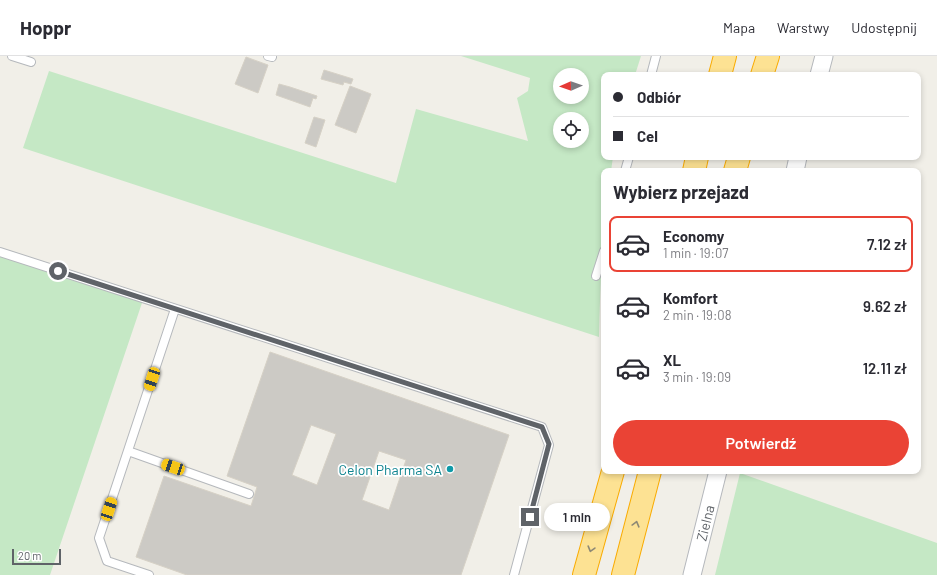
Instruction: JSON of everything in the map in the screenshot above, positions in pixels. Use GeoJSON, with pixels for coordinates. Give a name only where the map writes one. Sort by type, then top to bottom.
{"type":"FeatureCollection","features":[{"type":"Feature","properties":{"kind":"highway"},"geometry":{"type":"LineString","coordinates":[[721,72],[725,56]]}},
{"type":"Feature","properties":{"kind":"highway"},"geometry":{"type":"LineString","coordinates":[[763,72],[768,56]]}},
{"type":"Feature","properties":{"kind":"highway"},"geometry":{"type":"LineString","coordinates":[[584,575],[612,474]]}},
{"type":"Feature","properties":{"kind":"highway"},"geometry":{"type":"LineString","coordinates":[[623,575],[649,474]]}},
{"type":"Feature","properties":{"kind":"street"},"geometry":{"type":"LineString","coordinates":[[820,72],[824,56]]}},
{"type":"Feature","properties":{"kind":"street","name":"Zielna"},"geometry":{"type":"LineString","coordinates":[[692,575],[717,474]]}},
{"type":"Feature","properties":{"kind":"lane"},"geometry":{"type":"LineString","coordinates":[[12,56],[31,62]]}},
{"type":"Feature","properties":{"kind":"lane"},"geometry":{"type":"LineString","coordinates":[[652,72],[656,56]]}},
{"type":"Feature","properties":{"kind":"lane"},"geometry":{"type":"LineString","coordinates":[[0,252],[542,427],[549,444],[514,575]]}},
{"type":"Feature","properties":{"kind":"lane"},"geometry":{"type":"LineString","coordinates":[[596,276],[601,260]]}},
{"type":"Feature","properties":{"kind":"lane"},"geometry":{"type":"LineString","coordinates":[[149,575],[107,561],[99,538],[175,309]]}},
{"type":"Feature","properties":{"kind":"lane"},"geometry":{"type":"LineString","coordinates":[[128,451],[249,494]]}},
{"type":"Feature","properties":{"kind":"green space"},"geometry":{"type":"Polygon","coordinates":[[[461,56],[641,56],[636,72],[601,72],[601,160],[613,160],[611,168],[601,168],[601,274],[599,337],[23,148],[49,71],[396,183],[416,109],[528,141],[517,98],[528,91],[530,78],[461,56]]]}},
{"type":"Feature","properties":{"kind":"green space"},"geometry":{"type":"Polygon","coordinates":[[[0,254],[144,297],[50,575],[0,575],[0,254]]]}},
{"type":"Feature","properties":{"kind":"green space"},"geometry":{"type":"Polygon","coordinates":[[[740,474],[937,543],[937,575],[715,575],[740,474]]]}},
{"type":"Feature","properties":{"kind":"building"},"geometry":{"type":"Polygon","coordinates":[[[246,57],[268,65],[258,93],[235,84],[246,57]]]}},
{"type":"Feature","properties":{"kind":"building"},"geometry":{"type":"Polygon","coordinates":[[[324,70],[353,79],[351,84],[344,82],[343,85],[321,79],[324,70]]]}},
{"type":"Feature","properties":{"kind":"building"},"geometry":{"type":"Polygon","coordinates":[[[279,84],[317,96],[316,99],[313,98],[310,107],[276,95],[279,84]]]}},
{"type":"Feature","properties":{"kind":"building"},"geometry":{"type":"Polygon","coordinates":[[[350,86],[371,94],[356,133],[335,125],[350,86]]]}},
{"type":"Feature","properties":{"kind":"building"},"geometry":{"type":"Polygon","coordinates":[[[314,117],[325,120],[316,147],[305,143],[314,117]]]}},
{"type":"Feature","properties":{"kind":"building","name":"Celon Pharma SA"},"geometry":{"type":"Polygon","coordinates":[[[270,352],[509,435],[461,575],[187,575],[136,557],[164,476],[251,506],[257,487],[227,476],[270,352]],[[311,425],[292,475],[317,485],[336,434],[311,425]],[[379,451],[362,500],[389,510],[406,460],[379,451]]]}},
{"type":"Feature","properties":{"kind":"place","name":"Celon Pharma SA"},"geometry":{"type":"Point","coordinates":[450,469]}},
{"type":"Feature","properties":{"kind":"route"},"geometry":{"type":"LineString","coordinates":[[58,271],[542,427],[549,444],[530,517]]}}]}
